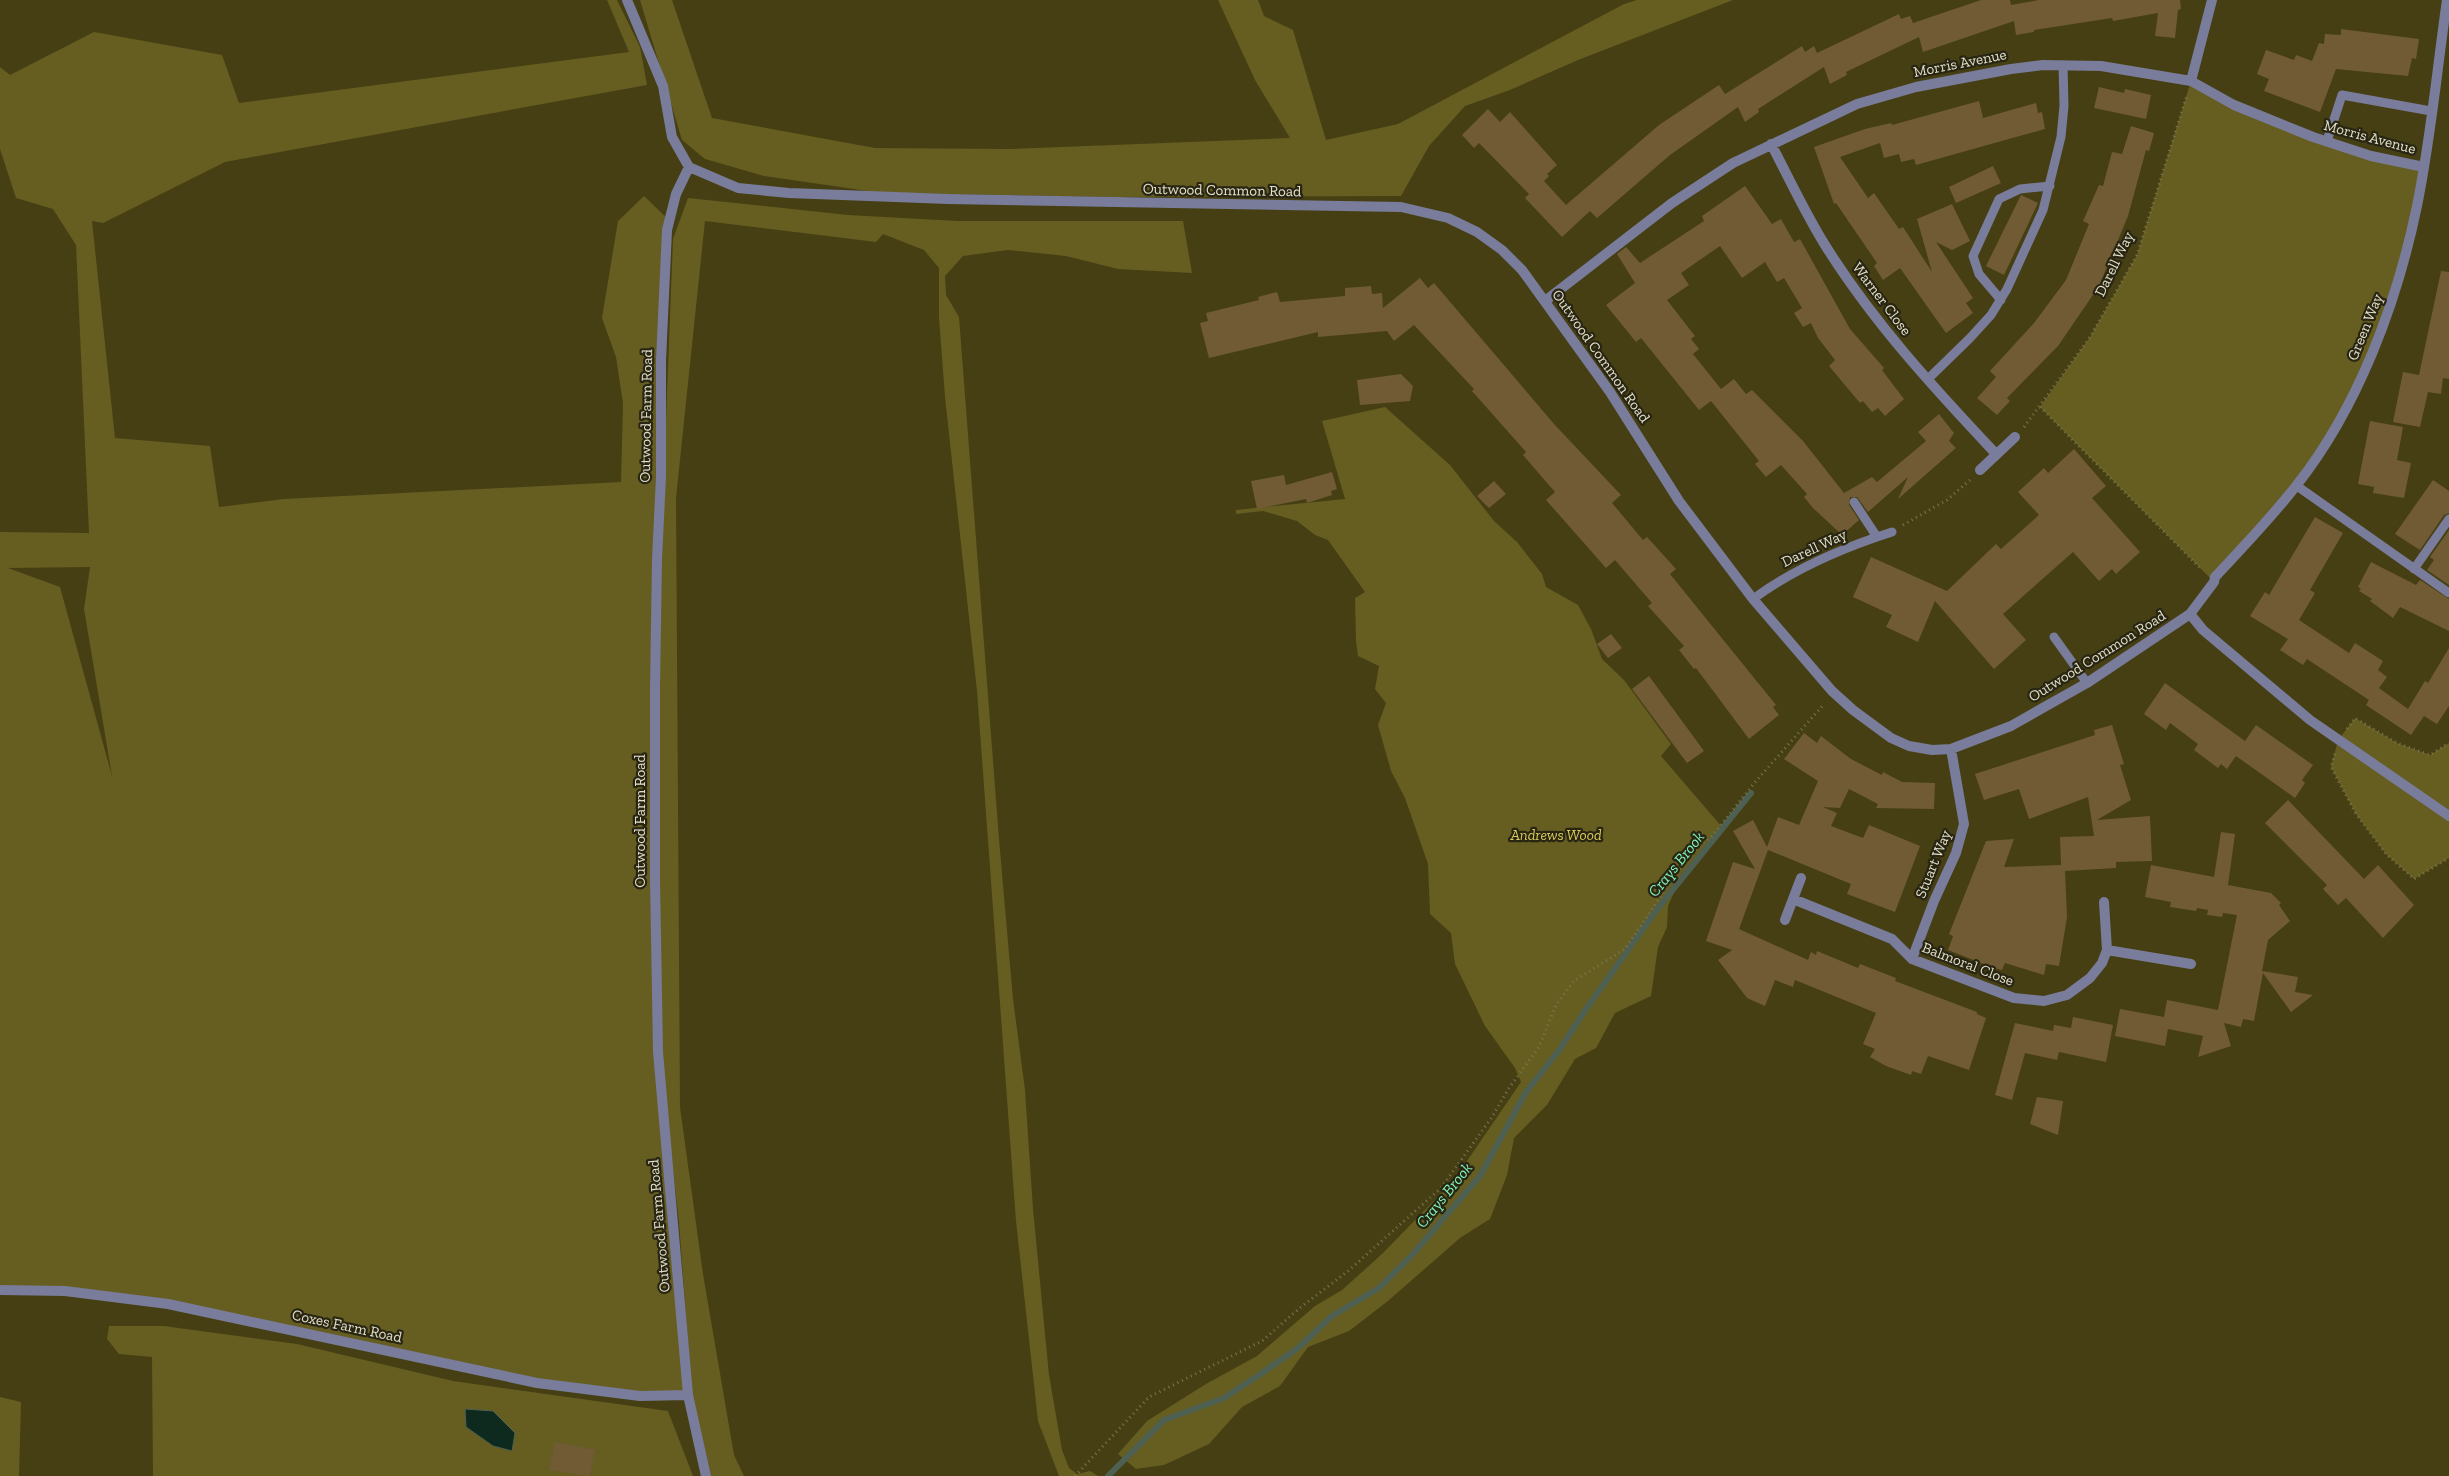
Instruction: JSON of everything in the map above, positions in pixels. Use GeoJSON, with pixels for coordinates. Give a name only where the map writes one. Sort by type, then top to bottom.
{"type":"FeatureCollection","features":[{"type":"Feature","properties":{"kind":"street"},"geometry":{"type":"LineString","coordinates":[[628,0],[663,86],[672,137],[689,167]]}},
{"type":"Feature","properties":{"kind":"street"},"geometry":{"type":"LineString","coordinates":[[2191,81],[2212,0]]}},
{"type":"Feature","properties":{"kind":"street","name":"Green Way"},"geometry":{"type":"LineString","coordinates":[[2190,614],[2214,582],[2215,577],[2252,539],[2297,486],[2342,416],[2374,351],[2393,298],[2409,244],[2424,167],[2448,0]]}},
{"type":"Feature","properties":{"kind":"street","name":"Morris Avenue"},"geometry":{"type":"LineString","coordinates":[[1545,301],[1672,203],[1733,163],[1857,104],[1886,94],[2011,68],[2063,65],[2101,66],[2191,81],[2234,105],[2328,141],[2371,156],[2424,167]]}},
{"type":"Feature","properties":{"kind":"street","name":"Warner Close"},"geometry":{"type":"LineString","coordinates":[[1771,144],[1824,244],[1844,274],[1890,336],[1996,454]]}},
{"type":"Feature","properties":{"kind":"street","name":"Outwood Common Road"},"geometry":{"type":"LineString","coordinates":[[689,167],[738,188],[789,193],[1070,203],[1401,207],[1448,218],[1477,232],[1502,250],[1522,270],[1610,392],[1678,501],[1753,599],[1832,691],[1853,710],[1891,738],[1910,746],[1932,750],[1950,749],[2011,726],[2087,683],[2190,614]]}},
{"type":"Feature","properties":{"kind":"street","name":"Outwood Farm Road"},"geometry":{"type":"LineString","coordinates":[[689,167],[676,194],[667,230],[661,360],[661,477],[657,559],[655,688],[658,1052],[688,1395],[706,1476]]}},
{"type":"Feature","properties":{"kind":"street"},"geometry":{"type":"LineString","coordinates":[[1980,470],[2015,437]]}},
{"type":"Feature","properties":{"kind":"street"},"geometry":{"type":"LineString","coordinates":[[2190,614],[2203,630],[2257,677],[2338,740],[2449,816]]}},
{"type":"Feature","properties":{"kind":"street","name":"Stuart Way"},"geometry":{"type":"LineString","coordinates":[[1912,959],[1934,901],[1956,853],[1964,824],[1950,749]]}},
{"type":"Feature","properties":{"kind":"street"},"geometry":{"type":"LineString","coordinates":[[1785,920],[1801,878]]}},
{"type":"Feature","properties":{"kind":"street","name":"Balmoral Close"},"geometry":{"type":"LineString","coordinates":[[1793,899],[1892,939],[1912,959],[2014,998],[2044,1001],[2067,995],[2090,978],[2102,964],[2107,950]]}},
{"type":"Feature","properties":{"kind":"street"},"geometry":{"type":"LineString","coordinates":[[2104,902],[2107,950],[2190,964]]}},
{"type":"Feature","properties":{"kind":"street","name":"Coxes Farm Road"},"geometry":{"type":"LineString","coordinates":[[0,1290],[65,1291],[168,1304],[537,1383],[640,1396],[688,1395]]}},
{"type":"Feature","properties":{"kind":"lane"},"geometry":{"type":"LineString","coordinates":[[1928,379],[1970,338],[2001,300],[2044,210],[2061,137],[2064,106],[2063,65]]}},
{"type":"Feature","properties":{"kind":"lane"},"geometry":{"type":"LineString","coordinates":[[2328,141],[2342,95],[2431,111]]}},
{"type":"Feature","properties":{"kind":"lane"},"geometry":{"type":"LineString","coordinates":[[2001,300],[1979,274],[1973,256],[1999,199],[2020,189],[2050,186]]}},
{"type":"Feature","properties":{"kind":"lane"},"geometry":{"type":"LineString","coordinates":[[2297,486],[2449,593]]}},
{"type":"Feature","properties":{"kind":"lane"},"geometry":{"type":"LineString","coordinates":[[1854,502],[1877,537]]}},
{"type":"Feature","properties":{"kind":"lane"},"geometry":{"type":"LineString","coordinates":[[2414,569],[2449,519]]}},
{"type":"Feature","properties":{"kind":"lane","name":"Darell Way"},"geometry":{"type":"LineString","coordinates":[[1753,599],[1782,578],[1819,560],[1892,532]]}},
{"type":"Feature","properties":{"kind":"lane"},"geometry":{"type":"LineString","coordinates":[[2054,637],[2087,683]]}},
{"type":"Feature","properties":{"kind":"path","name":"Darell Way"},"geometry":{"type":"LineString","coordinates":[[2015,437],[2040,408],[2090,337],[2117,294],[2137,255],[2191,81]]}},
{"type":"Feature","properties":{"kind":"path"},"geometry":{"type":"LineString","coordinates":[[2040,408],[2214,582]]}},
{"type":"Feature","properties":{"kind":"path"},"geometry":{"type":"LineString","coordinates":[[1892,532],[1947,500],[1980,470]]}},
{"type":"Feature","properties":{"kind":"path"},"geometry":{"type":"LineString","coordinates":[[1075,1476],[1149,1397],[1262,1341],[1301,1307],[1347,1272],[1441,1188],[1492,1118],[1509,1088],[1539,1047],[1556,1005],[1574,981],[1625,949],[1690,853],[1712,836],[1756,781],[1825,703],[1832,691]]}},
{"type":"Feature","properties":{"kind":"path"},"geometry":{"type":"LineString","coordinates":[[2449,743],[2430,755],[2397,743],[2355,718],[2338,740],[2331,767],[2356,814],[2386,854],[2414,879],[2449,858]]}},
{"type":"Feature","properties":{"kind":"green space"},"geometry":{"type":"Polygon","coordinates":[[[607,0],[617,0],[640,47],[647,85],[225,162],[103,223],[92,221],[115,438],[210,446],[219,507],[284,499],[621,482],[623,403],[616,357],[602,318],[618,221],[644,196],[670,221],[660,575],[673,239],[688,198],[848,215],[958,221],[1183,221],[1192,273],[1118,269],[1066,256],[1008,250],[963,256],[945,276],[946,295],[959,317],[999,839],[1013,999],[1025,1090],[1033,1209],[1049,1375],[1062,1450],[1069,1468],[1077,1474],[1090,1471],[1098,1476],[1059,1476],[1038,1421],[1016,1221],[977,691],[945,397],[939,318],[939,268],[924,250],[883,234],[876,242],[705,221],[676,498],[680,1107],[703,1274],[734,1455],[744,1476],[711,1476],[692,1394],[679,1223],[667,1114],[688,1395],[537,1383],[168,1304],[0,1290],[0,532],[89,533],[76,245],[53,209],[16,198],[0,149],[0,67],[10,75],[94,32],[222,55],[239,103],[629,52],[607,0]],[[90,567],[8,568],[60,587],[112,776],[84,609],[90,567]]]}},
{"type":"Feature","properties":{"kind":"green space"},"geometry":{"type":"Polygon","coordinates":[[[640,0],[672,0],[712,118],[875,148],[1009,149],[1290,138],[1255,80],[1218,0],[1258,0],[1264,16],[1293,30],[1326,140],[1398,124],[1624,4],[1637,0],[1733,0],[1578,60],[1510,90],[1465,106],[1429,146],[1401,196],[1112,197],[882,193],[764,176],[705,159],[682,140],[640,0]]]}},
{"type":"Feature","properties":{"kind":"green space"},"geometry":{"type":"Polygon","coordinates":[[[2191,81],[2313,137],[2424,167],[2417,206],[2374,351],[2311,466],[2214,582],[2040,407],[2090,337],[2137,255],[2191,81]]]}},
{"type":"Feature","properties":{"kind":"green space","name":"Andrews Wood"},"geometry":{"type":"Polygon","coordinates":[[[1385,407],[1450,465],[1494,521],[1517,542],[1542,574],[1546,587],[1578,605],[1591,629],[1602,659],[1624,680],[1671,744],[1661,756],[1722,827],[1679,881],[1668,906],[1667,927],[1658,947],[1651,996],[1615,1013],[1596,1048],[1575,1059],[1547,1105],[1514,1138],[1507,1175],[1490,1219],[1460,1238],[1388,1301],[1349,1331],[1308,1347],[1280,1386],[1242,1407],[1209,1444],[1164,1465],[1136,1469],[1118,1454],[1147,1421],[1206,1384],[1257,1356],[1315,1306],[1342,1290],[1382,1254],[1454,1180],[1521,1082],[1515,1068],[1485,1026],[1455,964],[1451,933],[1430,914],[1428,864],[1405,798],[1391,771],[1378,725],[1386,703],[1375,689],[1379,666],[1358,656],[1355,598],[1365,592],[1328,540],[1315,535],[1297,521],[1263,511],[1236,514],[1236,510],[1345,499],[1322,421],[1385,407]]]}},
{"type":"Feature","properties":{"kind":"green space"},"geometry":{"type":"Polygon","coordinates":[[[2355,718],[2397,743],[2430,755],[2449,743],[2449,858],[2414,879],[2386,854],[2356,814],[2331,767],[2338,740],[2355,718]]]}},
{"type":"Feature","properties":{"kind":"green space"},"geometry":{"type":"Polygon","coordinates":[[[109,1326],[164,1326],[297,1344],[453,1381],[668,1411],[693,1476],[153,1476],[152,1357],[119,1354],[107,1339],[109,1326]]]}},
{"type":"Feature","properties":{"kind":"green space"},"geometry":{"type":"Polygon","coordinates":[[[0,1397],[21,1402],[19,1476],[0,1476],[0,1397]]]}},
{"type":"Feature","properties":{"kind":"shaded area"},"geometry":{"type":"Polygon","coordinates":[[[465,1409],[493,1411],[515,1433],[512,1451],[493,1446],[466,1427],[465,1409]]]}},
{"type":"Feature","properties":{"kind":"building"},"geometry":{"type":"Polygon","coordinates":[[[1981,0],[2010,0],[2011,5],[2039,0],[2180,0],[2181,9],[2178,10],[2175,38],[2155,36],[2158,13],[2113,21],[2112,18],[2034,30],[2034,32],[2016,35],[2014,21],[1923,52],[1919,37],[1846,72],[1847,75],[1830,84],[1824,67],[1758,109],[1759,112],[1745,122],[1738,107],[1670,155],[1597,218],[1590,211],[1562,237],[1525,198],[1529,194],[1479,143],[1474,148],[1462,135],[1488,109],[1500,122],[1510,112],[1557,165],[1547,174],[1549,176],[1544,181],[1566,205],[1659,125],[1719,85],[1725,94],[1802,46],[1805,52],[1814,46],[1817,53],[1899,14],[1901,19],[1910,16],[1913,23],[1981,0]]]}},
{"type":"Feature","properties":{"kind":"building"},"geometry":{"type":"Polygon","coordinates":[[[2341,29],[2419,39],[2416,59],[2412,58],[2408,76],[2336,69],[2320,112],[2264,91],[2269,79],[2257,74],[2266,50],[2294,60],[2296,55],[2312,61],[2319,43],[2324,44],[2325,34],[2341,35],[2341,29]]]}},
{"type":"Feature","properties":{"kind":"building"},"geometry":{"type":"Polygon","coordinates":[[[2099,87],[2124,93],[2125,89],[2151,95],[2146,119],[2094,108],[2099,87]]]}},
{"type":"Feature","properties":{"kind":"building"},"geometry":{"type":"Polygon","coordinates":[[[1979,101],[1983,118],[2036,103],[2038,113],[2042,112],[2045,129],[1916,165],[1914,159],[1901,162],[1899,154],[1884,158],[1880,143],[1840,157],[1868,198],[1874,193],[1899,229],[1903,227],[1932,272],[1917,219],[1952,204],[1970,241],[1952,250],[1936,242],[1973,298],[1966,303],[1973,313],[1946,333],[1900,268],[1883,280],[1874,266],[1877,263],[1836,203],[1834,204],[1814,147],[1865,129],[1891,123],[1892,125],[1979,101]]]}},
{"type":"Feature","properties":{"kind":"building"},"geometry":{"type":"Polygon","coordinates":[[[2131,126],[2154,133],[2149,151],[2146,150],[2128,216],[2099,286],[2058,346],[2007,398],[2010,401],[1997,415],[1977,398],[1996,377],[1990,371],[2034,323],[2066,280],[2089,224],[2083,221],[2099,185],[2103,186],[2112,152],[2122,154],[2131,126]]]}},
{"type":"Feature","properties":{"kind":"building"},"geometry":{"type":"Polygon","coordinates":[[[1993,166],[2001,183],[1956,203],[1949,187],[1993,166]]]}},
{"type":"Feature","properties":{"kind":"building"},"geometry":{"type":"Polygon","coordinates":[[[1745,186],[1772,224],[1781,219],[1794,242],[1800,239],[1850,329],[1884,368],[1882,370],[1904,399],[1885,416],[1878,408],[1872,412],[1863,401],[1860,403],[1829,366],[1835,360],[1818,338],[1811,323],[1803,327],[1794,313],[1802,308],[1784,278],[1777,282],[1765,262],[1742,278],[1720,246],[1681,273],[1689,285],[1667,300],[1695,336],[1691,339],[1699,349],[1693,354],[1721,389],[1734,379],[1746,394],[1752,390],[1803,441],[1844,493],[1872,477],[1877,482],[1926,441],[1918,432],[1939,414],[1954,433],[1949,441],[1956,448],[1898,499],[1908,477],[1868,512],[1857,497],[1850,497],[1849,505],[1859,520],[1842,535],[1813,508],[1804,497],[1807,494],[1781,465],[1766,477],[1755,464],[1759,461],[1711,401],[1699,410],[1641,338],[1636,342],[1606,305],[1635,283],[1617,254],[1626,247],[1640,263],[1704,221],[1702,216],[1745,186]]]}},
{"type":"Feature","properties":{"kind":"building"},"geometry":{"type":"Polygon","coordinates":[[[2021,195],[2038,203],[2004,275],[1986,266],[2021,195]]]}},
{"type":"Feature","properties":{"kind":"building"},"geometry":{"type":"Polygon","coordinates":[[[2441,271],[2449,272],[2449,379],[2443,378],[2441,394],[2428,392],[2420,427],[2393,422],[2403,372],[2419,375],[2441,271]]]}},
{"type":"Feature","properties":{"kind":"building"},"geometry":{"type":"Polygon","coordinates":[[[1420,278],[1428,288],[1434,283],[1554,424],[1621,495],[1612,503],[1643,540],[1647,537],[1676,569],[1670,574],[1776,705],[1773,707],[1779,715],[1749,739],[1696,668],[1694,669],[1679,650],[1684,646],[1648,606],[1652,603],[1615,560],[1606,568],[1546,500],[1555,492],[1523,455],[1526,452],[1472,391],[1474,389],[1414,325],[1394,341],[1387,331],[1318,337],[1318,332],[1209,358],[1200,323],[1208,321],[1206,313],[1259,300],[1258,297],[1277,292],[1280,302],[1345,296],[1345,288],[1371,286],[1372,294],[1382,293],[1383,308],[1420,278]]]}},
{"type":"Feature","properties":{"kind":"building"},"geometry":{"type":"Polygon","coordinates":[[[1401,374],[1413,386],[1410,401],[1360,405],[1357,380],[1401,374]]]}},
{"type":"Feature","properties":{"kind":"building"},"geometry":{"type":"Polygon","coordinates":[[[2370,421],[2403,427],[2397,460],[2411,463],[2404,498],[2373,493],[2374,487],[2358,484],[2370,421]]]}},
{"type":"Feature","properties":{"kind":"building"},"geometry":{"type":"Polygon","coordinates":[[[2074,449],[2106,486],[2092,498],[2140,552],[2116,574],[2112,569],[2099,581],[2073,552],[2003,614],[2026,640],[1994,669],[1935,601],[1918,642],[1886,627],[1892,615],[1853,597],[1871,557],[1947,591],[1996,544],[2001,549],[2039,515],[2018,492],[2044,468],[2048,473],[2074,449]]]}},
{"type":"Feature","properties":{"kind":"building"},"geometry":{"type":"Polygon","coordinates":[[[1332,472],[1337,489],[1331,491],[1332,495],[1307,503],[1306,499],[1257,509],[1251,481],[1284,475],[1286,485],[1332,472]]]}},
{"type":"Feature","properties":{"kind":"building"},"geometry":{"type":"Polygon","coordinates":[[[2433,480],[2449,491],[2449,513],[2444,515],[2420,550],[2395,534],[2433,480]]]}},
{"type":"Feature","properties":{"kind":"building"},"geometry":{"type":"Polygon","coordinates":[[[1494,481],[1506,494],[1489,508],[1477,496],[1494,481]]]}},
{"type":"Feature","properties":{"kind":"building"},"geometry":{"type":"Polygon","coordinates":[[[2315,517],[2343,533],[2310,590],[2315,593],[2299,620],[2349,653],[2355,643],[2383,661],[2378,670],[2387,677],[2379,688],[2408,709],[2425,681],[2428,683],[2449,648],[2449,706],[2437,724],[2424,716],[2411,735],[2366,705],[2369,700],[2307,659],[2303,665],[2280,650],[2288,639],[2250,616],[2265,592],[2269,595],[2315,517]]]}},
{"type":"Feature","properties":{"kind":"building"},"geometry":{"type":"Polygon","coordinates":[[[2449,530],[2449,585],[2427,570],[2434,560],[2430,557],[2449,530]]]}},
{"type":"Feature","properties":{"kind":"building"},"geometry":{"type":"Polygon","coordinates":[[[2371,562],[2416,585],[2420,580],[2449,599],[2449,631],[2400,607],[2393,618],[2370,601],[2372,599],[2359,591],[2361,589],[2358,587],[2371,562]]]}},
{"type":"Feature","properties":{"kind":"building"},"geometry":{"type":"Polygon","coordinates":[[[1611,634],[1622,648],[1608,658],[1597,644],[1611,634]]]}},
{"type":"Feature","properties":{"kind":"building"},"geometry":{"type":"Polygon","coordinates":[[[1649,676],[1704,751],[1687,763],[1632,689],[1649,676]]]}},
{"type":"Feature","properties":{"kind":"building"},"geometry":{"type":"Polygon","coordinates":[[[2165,683],[2245,741],[2256,725],[2313,765],[2302,780],[2305,783],[2295,798],[2236,756],[2227,769],[2221,764],[2218,768],[2194,750],[2198,744],[2170,723],[2166,730],[2144,714],[2165,683]]]}},
{"type":"Feature","properties":{"kind":"building"},"geometry":{"type":"Polygon","coordinates":[[[2112,725],[2124,764],[2120,765],[2131,800],[2097,820],[2150,816],[2152,861],[2116,862],[2116,868],[2065,871],[2067,917],[2059,966],[2046,964],[2044,975],[2005,963],[2002,970],[1994,968],[1948,950],[1953,936],[1949,934],[1986,841],[2014,839],[2004,867],[2061,865],[2060,837],[2094,836],[2088,797],[2029,819],[2019,789],[1984,800],[1975,774],[2095,735],[2094,730],[2112,725]]]}},
{"type":"Feature","properties":{"kind":"building"},"geometry":{"type":"Polygon","coordinates":[[[1804,733],[1817,743],[1821,736],[1851,759],[1882,775],[1883,772],[1902,782],[1935,783],[1934,809],[1876,808],[1878,804],[1849,789],[1840,808],[1823,807],[1837,813],[1831,826],[1863,838],[1869,825],[1920,846],[1895,912],[1847,894],[1851,884],[1768,850],[1739,929],[1808,960],[1811,952],[1816,955],[1817,951],[1858,968],[1860,964],[1896,978],[1895,981],[1977,1012],[1977,1014],[1986,1018],[1969,1070],[1928,1056],[1921,1074],[1912,1071],[1911,1075],[1886,1066],[1870,1057],[1875,1049],[1863,1044],[1876,1013],[1795,980],[1793,987],[1775,980],[1765,1006],[1747,998],[1718,960],[1732,950],[1706,941],[1733,862],[1755,869],[1733,831],[1753,820],[1767,847],[1778,817],[1799,825],[1818,781],[1784,759],[1804,733]]]}},
{"type":"Feature","properties":{"kind":"building"},"geometry":{"type":"Polygon","coordinates":[[[2288,800],[2364,879],[2378,865],[2414,905],[2383,938],[2346,898],[2338,905],[2323,889],[2327,885],[2265,823],[2288,800]]]}},
{"type":"Feature","properties":{"kind":"building"},"geometry":{"type":"Polygon","coordinates":[[[2221,832],[2235,834],[2228,885],[2271,893],[2281,903],[2279,905],[2290,921],[2268,940],[2262,971],[2298,977],[2295,992],[2313,995],[2291,1012],[2263,973],[2254,1021],[2243,1019],[2241,1027],[2224,1023],[2231,1046],[2198,1057],[2203,1036],[2168,1029],[2165,1046],[2115,1036],[2120,1009],[2164,1017],[2167,1000],[2218,1010],[2237,915],[2223,913],[2222,917],[2207,915],[2208,910],[2197,908],[2196,911],[2170,907],[2171,902],[2145,897],[2151,865],[2214,877],[2221,832]]]}},
{"type":"Feature","properties":{"kind":"building"},"geometry":{"type":"Polygon","coordinates":[[[2073,1017],[2113,1025],[2106,1062],[2059,1052],[2057,1060],[2025,1053],[2012,1100],[1995,1095],[2015,1023],[2053,1031],[2054,1025],[2071,1028],[2073,1017]]]}},
{"type":"Feature","properties":{"kind":"building"},"geometry":{"type":"Polygon","coordinates":[[[2037,1097],[2063,1101],[2058,1135],[2030,1124],[2037,1097]]]}},
{"type":"Feature","properties":{"kind":"building"},"geometry":{"type":"Polygon","coordinates":[[[555,1442],[595,1450],[590,1476],[549,1470],[555,1442]]]}},
{"type":"Feature","properties":{"kind":"waterway","name":"Crays Brook"},"geometry":{"type":"LineString","coordinates":[[1108,1476],[1164,1420],[1224,1398],[1259,1375],[1298,1348],[1332,1316],[1379,1288],[1413,1254],[1480,1176],[1526,1092],[1560,1049],[1658,908],[1751,793]]}}]}
